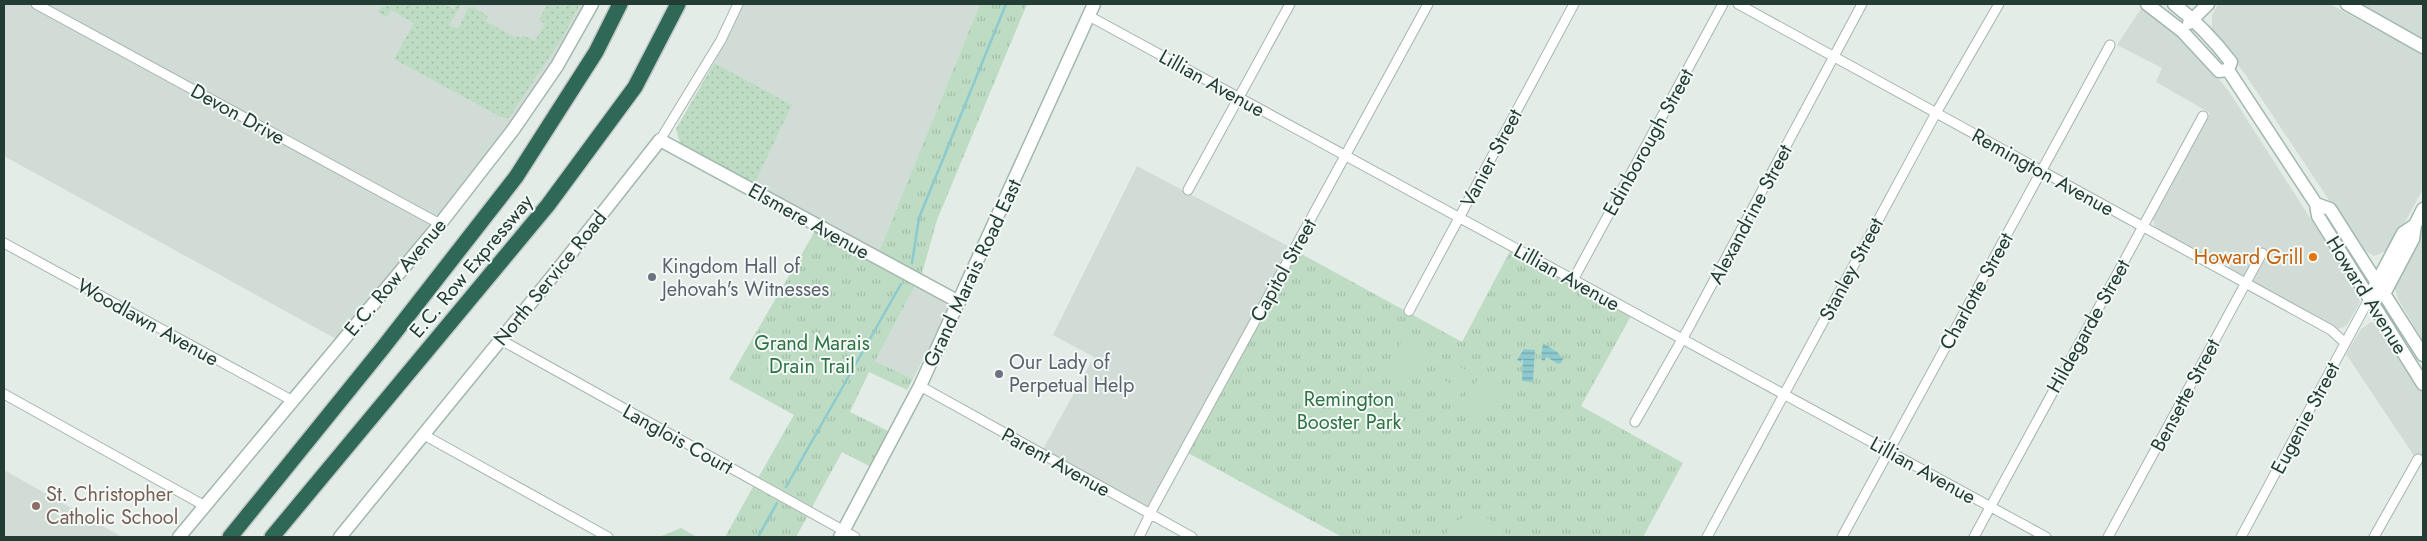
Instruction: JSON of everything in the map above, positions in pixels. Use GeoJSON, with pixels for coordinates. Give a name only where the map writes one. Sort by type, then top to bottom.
{"type":"FeatureCollection","features":[{"type":"Feature","properties":{"kind":"highway","name":"E.C. Row Expressway"},"geometry":{"type":"LineString","coordinates":[[230,537],[382,349],[516,177],[596,52],[620,4]]}},
{"type":"Feature","properties":{"kind":"highway","name":"E.C. Row Expressway"},"geometry":{"type":"LineString","coordinates":[[272,537],[548,204],[635,87],[678,4]]}},
{"type":"Feature","properties":{"kind":"highway"},"geometry":{"type":"LineString","coordinates":[[635,87],[683,4]]}},
{"type":"Feature","properties":{"kind":"street","name":"Devon Drive"},"geometry":{"type":"LineString","coordinates":[[36,4],[440,224]]}},
{"type":"Feature","properties":{"kind":"street","name":"E.C. Row Avenue"},"geometry":{"type":"LineString","coordinates":[[179,537],[440,224],[513,130],[557,66],[592,4]]}},
{"type":"Feature","properties":{"kind":"street","name":"North Service Road"},"geometry":{"type":"LineString","coordinates":[[340,537],[501,340],[660,140],[721,40],[738,4]]}},
{"type":"Feature","properties":{"kind":"street","name":"Grand Marais Road East"},"geometry":{"type":"LineString","coordinates":[[841,534],[920,386],[1094,4]]}},
{"type":"Feature","properties":{"kind":"street"},"geometry":{"type":"LineString","coordinates":[[1188,190],[1290,4]]}},
{"type":"Feature","properties":{"kind":"street","name":"Capitol Street"},"geometry":{"type":"LineString","coordinates":[[1139,537],[1158,498],[1428,4]]}},
{"type":"Feature","properties":{"kind":"street","name":"Vanier Street"},"geometry":{"type":"LineString","coordinates":[[1408,311],[1574,4]]}},
{"type":"Feature","properties":{"kind":"street","name":"Edinborough Street"},"geometry":{"type":"LineString","coordinates":[[1573,280],[1723,4]]}},
{"type":"Feature","properties":{"kind":"street","name":"Remington Avenue"},"geometry":{"type":"LineString","coordinates":[[1738,4],[2331,330],[2345,343]]}},
{"type":"Feature","properties":{"kind":"street","name":"Alexandrine Street"},"geometry":{"type":"LineString","coordinates":[[1634,422],[1682,339],[1862,4]]}},
{"type":"Feature","properties":{"kind":"street","name":"Stanley Street"},"geometry":{"type":"LineString","coordinates":[[1707,537],[1936,113],[1999,4]]}},
{"type":"Feature","properties":{"kind":"street","name":"Howard Avenue"},"geometry":{"type":"LineString","coordinates":[[2147,4],[2182,31],[2219,71],[2228,70]]}},
{"type":"Feature","properties":{"kind":"street","name":"Howard Avenue"},"geometry":{"type":"LineString","coordinates":[[2174,4],[2194,19],[2231,62],[2228,70]]}},
{"type":"Feature","properties":{"kind":"street"},"geometry":{"type":"LineString","coordinates":[[2182,31],[2208,4]]}},
{"type":"Feature","properties":{"kind":"street"},"geometry":{"type":"LineString","coordinates":[[2347,4],[2423,47]]}},
{"type":"Feature","properties":{"kind":"street","name":"Lillian Avenue"},"geometry":{"type":"LineString","coordinates":[[1089,16],[2046,537]]}},
{"type":"Feature","properties":{"kind":"street","name":"Charlotte Street"},"geometry":{"type":"LineString","coordinates":[[1842,537],[2110,45]]}},
{"type":"Feature","properties":{"kind":"street","name":"Howard Avenue"},"geometry":{"type":"LineString","coordinates":[[2228,70],[2316,204],[2318,216],[2423,384]]}},
{"type":"Feature","properties":{"kind":"street","name":"Hildegarde Street"},"geometry":{"type":"LineString","coordinates":[[1974,537],[2203,116]]}},
{"type":"Feature","properties":{"kind":"street","name":"Elsmere Avenue"},"geometry":{"type":"LineString","coordinates":[[660,140],[959,302]]}},
{"type":"Feature","properties":{"kind":"street","name":"Howard Avenue"},"geometry":{"type":"LineString","coordinates":[[2316,204],[2330,209],[2422,350]]}},
{"type":"Feature","properties":{"kind":"street","name":"Eugenie Street"},"geometry":{"type":"LineString","coordinates":[[2241,537],[2403,233],[2414,225],[2423,209]]}},
{"type":"Feature","properties":{"kind":"street","name":"Eugenie Street"},"geometry":{"type":"LineString","coordinates":[[2384,294],[2413,239],[2414,225]]}},
{"type":"Feature","properties":{"kind":"street","name":"Woodlawn Avenue"},"geometry":{"type":"LineString","coordinates":[[4,243],[293,401]]}},
{"type":"Feature","properties":{"kind":"street"},"geometry":{"type":"LineString","coordinates":[[2361,258],[2369,260],[2382,258],[2393,252]]}},
{"type":"Feature","properties":{"kind":"street","name":"Bensette Street"},"geometry":{"type":"LineString","coordinates":[[2108,537],[2262,253]]}},
{"type":"Feature","properties":{"kind":"street"},"geometry":{"type":"LineString","coordinates":[[2369,299],[2384,294]]}},
{"type":"Feature","properties":{"kind":"street","name":"Langlois Court"},"geometry":{"type":"LineString","coordinates":[[501,340],[841,534],[855,537]]}},
{"type":"Feature","properties":{"kind":"street","name":"Parent Avenue"},"geometry":{"type":"LineString","coordinates":[[920,386],[1192,537]]}},
{"type":"Feature","properties":{"kind":"street"},"geometry":{"type":"LineString","coordinates":[[4,394],[205,506]]}},
{"type":"Feature","properties":{"kind":"street"},"geometry":{"type":"LineString","coordinates":[[424,435],[608,537]]}},
{"type":"Feature","properties":{"kind":"street"},"geometry":{"type":"LineString","coordinates":[[2374,537],[2418,460]]}},
{"type":"Feature","properties":{"kind":"shaded area"},"geometry":{"type":"Polygon","coordinates":[[[4,4],[589,4],[525,108],[448,208],[338,340],[4,156],[4,4]]]}},
{"type":"Feature","properties":{"kind":"shaded area"},"geometry":{"type":"Polygon","coordinates":[[[744,4],[980,4],[878,254],[753,186],[714,63],[744,4]]]}},
{"type":"Feature","properties":{"kind":"shaded area"},"geometry":{"type":"Polygon","coordinates":[[[2218,4],[2330,4],[2423,55],[2423,189],[2390,249],[2374,256],[2361,248],[2245,74],[2212,30],[2212,15],[2218,4]]]}},
{"type":"Feature","properties":{"kind":"shaded area"},"geometry":{"type":"Polygon","coordinates":[[[2361,4],[2423,4],[2423,39],[2402,27],[2361,4]]]}},
{"type":"Feature","properties":{"kind":"shaded area"},"geometry":{"type":"Polygon","coordinates":[[[2142,7],[2181,36],[2209,66],[2230,93],[2357,291],[2360,302],[2347,325],[2339,329],[2159,230],[2154,225],[2153,218],[2210,113],[2156,82],[2162,68],[2117,45],[2142,7]]]}},
{"type":"Feature","properties":{"kind":"shaded area"},"geometry":{"type":"Polygon","coordinates":[[[1137,166],[1290,247],[1147,509],[1042,451],[1094,357],[1053,335],[1137,166]]]}},
{"type":"Feature","properties":{"kind":"shaded area"},"geometry":{"type":"Polygon","coordinates":[[[2423,229],[2423,341],[2398,299],[2395,280],[2423,229]]]}},
{"type":"Feature","properties":{"kind":"shaded area"},"geometry":{"type":"Polygon","coordinates":[[[915,286],[945,301],[949,309],[913,379],[875,361],[915,286]]]}},
{"type":"Feature","properties":{"kind":"shaded area"},"geometry":{"type":"Polygon","coordinates":[[[2371,322],[2380,326],[2423,389],[2423,469],[2346,354],[2361,329],[2371,322]]]}},
{"type":"Feature","properties":{"kind":"shaded area","name":"St. Christopher Catholic School"},"geometry":{"type":"Polygon","coordinates":[[[4,470],[13,475],[122,537],[4,537],[4,470]]]}},
{"type":"Feature","properties":{"kind":"green space"},"geometry":{"type":"Polygon","coordinates":[[[393,4],[444,4],[454,9],[457,4],[461,5],[449,25],[458,29],[468,8],[473,7],[488,16],[485,21],[516,38],[518,36],[522,38],[523,35],[535,41],[545,24],[539,20],[547,4],[580,4],[562,38],[509,118],[501,117],[394,59],[414,23],[391,10],[386,17],[378,12],[381,7],[393,4]]]}},
{"type":"Feature","properties":{"kind":"green space"},"geometry":{"type":"Polygon","coordinates":[[[980,4],[1027,4],[937,220],[921,277],[878,254],[980,4]]]}},
{"type":"Feature","properties":{"kind":"green space"},"geometry":{"type":"Polygon","coordinates":[[[714,63],[792,105],[753,186],[681,146],[676,129],[714,63]]]}},
{"type":"Feature","properties":{"kind":"green space","name":"Grand Marais Drain Trail"},"geometry":{"type":"Polygon","coordinates":[[[815,231],[915,286],[875,361],[913,379],[907,390],[869,372],[850,412],[890,432],[871,467],[842,452],[812,507],[758,478],[794,415],[729,379],[815,231]]]}},
{"type":"Feature","properties":{"kind":"green space","name":"Remington Booster Park"},"geometry":{"type":"Polygon","coordinates":[[[1510,251],[1632,314],[1581,406],[1683,463],[1643,537],[1342,537],[1188,453],[1298,252],[1462,342],[1510,251]]]}},
{"type":"Feature","properties":{"kind":"green space"},"geometry":{"type":"Polygon","coordinates":[[[1404,337],[1431,352],[1424,364],[1397,350],[1404,337]]]}},
{"type":"Feature","properties":{"kind":"green space"},"geometry":{"type":"Polygon","coordinates":[[[1395,354],[1422,369],[1415,381],[1388,367],[1395,354]]]}},
{"type":"Feature","properties":{"kind":"green space"},"geometry":{"type":"Polygon","coordinates":[[[1445,359],[1472,373],[1466,386],[1439,371],[1445,359]]]}},
{"type":"Feature","properties":{"kind":"green space"},"geometry":{"type":"Polygon","coordinates":[[[1481,373],[1500,384],[1502,388],[1483,422],[1461,410],[1481,373]]]}},
{"type":"Feature","properties":{"kind":"green space"},"geometry":{"type":"Polygon","coordinates":[[[1436,376],[1463,390],[1456,403],[1429,388],[1436,376]]]}},
{"type":"Feature","properties":{"kind":"green space"},"geometry":{"type":"Polygon","coordinates":[[[753,487],[808,515],[796,537],[725,537],[753,487]]]}},
{"type":"Feature","properties":{"kind":"green space"},"geometry":{"type":"Polygon","coordinates":[[[1472,513],[1493,521],[1508,537],[1444,537],[1453,523],[1472,513]]]}},
{"type":"Feature","properties":{"kind":"green space"},"geometry":{"type":"Polygon","coordinates":[[[681,528],[697,537],[659,537],[681,528]]]}},
{"type":"Feature","properties":{"kind":"water"},"geometry":{"type":"Polygon","coordinates":[[[1543,343],[1557,352],[1563,359],[1561,363],[1558,364],[1547,357],[1544,361],[1541,359],[1543,343]]]}},
{"type":"Feature","properties":{"kind":"water"},"geometry":{"type":"Polygon","coordinates":[[[1524,349],[1535,350],[1533,382],[1522,381],[1523,358],[1521,362],[1517,360],[1524,349]]]}},
{"type":"Feature","properties":{"kind":"waterway"},"geometry":{"type":"LineString","coordinates":[[912,263],[919,218],[1006,4]]}},
{"type":"Feature","properties":{"kind":"waterway"},"geometry":{"type":"LineString","coordinates":[[786,487],[901,284]]}},
{"type":"Feature","properties":{"kind":"waterway"},"geometry":{"type":"LineString","coordinates":[[758,537],[777,503]]}},
{"type":"Feature","properties":{"kind":"place","name":"Howard Grill"},"geometry":{"type":"Point","coordinates":[2313,257]}},
{"type":"Feature","properties":{"kind":"place","name":"Kingdom Hall of Jehovah's Witnesses"},"geometry":{"type":"Point","coordinates":[652,277]}},
{"type":"Feature","properties":{"kind":"place","name":"Our Lady of Perpetual Help"},"geometry":{"type":"Point","coordinates":[999,374]}},
{"type":"Feature","properties":{"kind":"place","name":"St. Christopher Catholic School"},"geometry":{"type":"Point","coordinates":[36,506]}}]}
